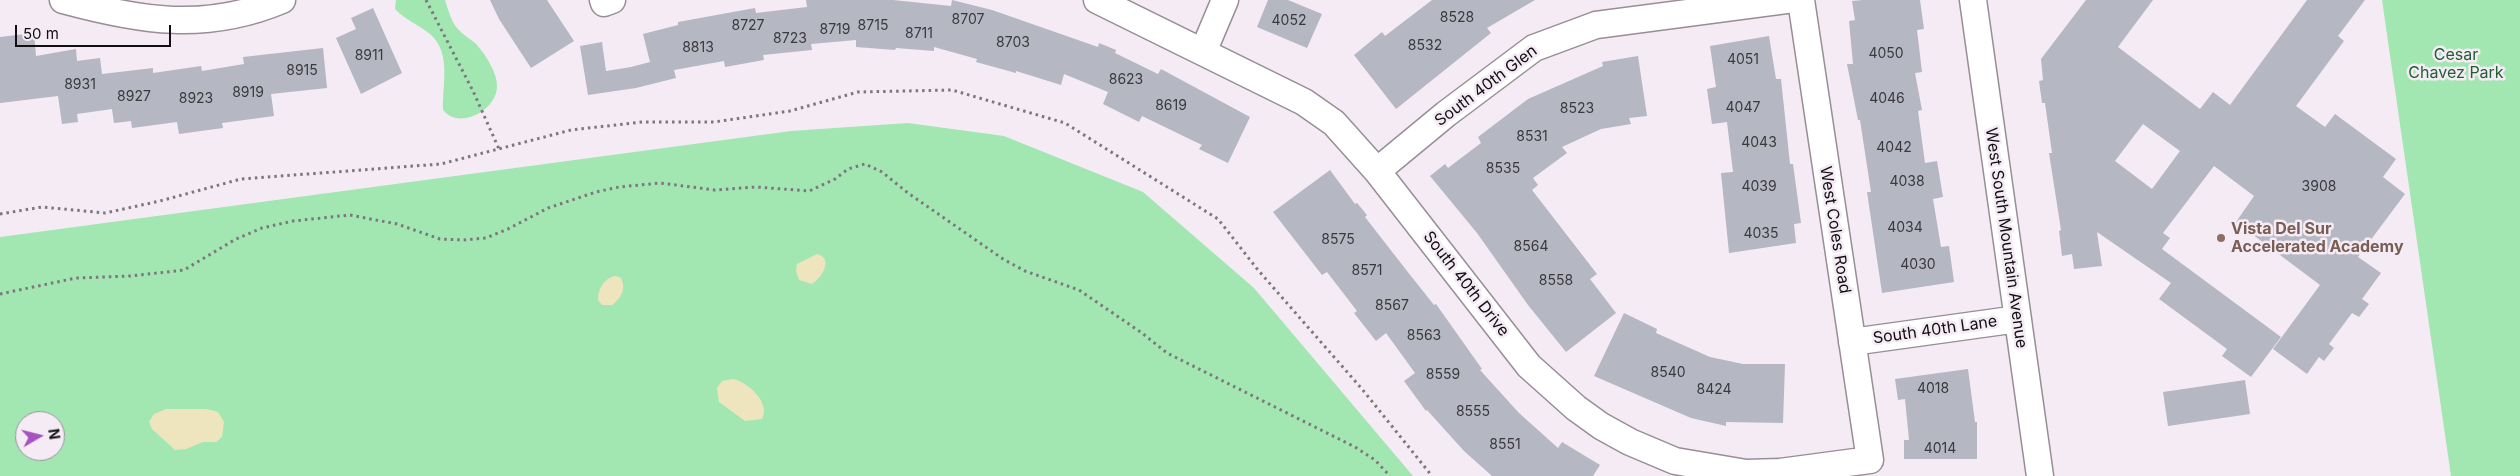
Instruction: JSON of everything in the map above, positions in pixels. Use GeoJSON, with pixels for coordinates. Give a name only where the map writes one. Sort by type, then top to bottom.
{"type":"FeatureCollection","features":[{"type":"Feature","properties":{"kind":"street"},"geometry":{"type":"LineString","coordinates":[[63,0],[132,17],[178,22],[211,19],[263,8],[282,0]]}},
{"type":"Feature","properties":{"kind":"street","name":"South 40th Drive"},"geometry":{"type":"LineString","coordinates":[[1097,0],[1304,102],[1334,124],[1377,172],[1529,366],[1576,408],[1601,426],[1630,442],[1676,461],[1746,473],[1780,472],[1870,460]]}},
{"type":"Feature","properties":{"kind":"street"},"geometry":{"type":"LineString","coordinates":[[1202,52],[1225,0]]}},
{"type":"Feature","properties":{"kind":"street","name":"South 40th Glen"},"geometry":{"type":"LineString","coordinates":[[1377,172],[1446,114],[1534,48],[1596,24],[1786,0]]}},
{"type":"Feature","properties":{"kind":"street","name":"West Coles Road"},"geometry":{"type":"LineString","coordinates":[[1801,0],[1870,460]]}},
{"type":"Feature","properties":{"kind":"street","name":"West South Mountain Avenue"},"geometry":{"type":"LineString","coordinates":[[1973,0],[2040,476]]}},
{"type":"Feature","properties":{"kind":"street","name":"South 40th Lane"},"geometry":{"type":"LineString","coordinates":[[1852,342],[2018,319]]}},
{"type":"Feature","properties":{"kind":"path"},"geometry":{"type":"LineString","coordinates":[[426,0],[473,91],[500,149]]}},
{"type":"Feature","properties":{"kind":"path"},"geometry":{"type":"LineString","coordinates":[[0,214],[42,207],[105,213],[160,201],[241,179],[441,164],[571,130],[642,122],[714,122],[790,111],[858,92],[952,90],[1065,123],[1218,219],[1258,270],[1362,389],[1432,476]]}},
{"type":"Feature","properties":{"kind":"path"},"geometry":{"type":"LineString","coordinates":[[0,294],[76,278],[130,276],[184,270],[236,239],[262,228],[293,221],[350,215],[397,224],[440,238],[464,240],[486,238],[508,230],[548,208],[596,192],[618,187],[660,183],[716,190],[756,187],[809,191],[830,182],[848,169],[865,164],[882,172],[908,193],[1002,259],[1025,271],[1079,290],[1142,333],[1167,353],[1210,377],[1348,443],[1375,460],[1390,476]]}},
{"type":"Feature","properties":{"kind":"green space"},"geometry":{"type":"Polygon","coordinates":[[[396,0],[445,0],[455,25],[479,47],[490,63],[495,75],[497,87],[495,96],[484,110],[467,118],[458,118],[450,116],[443,110],[444,60],[441,50],[430,34],[395,9],[396,0]]]}},
{"type":"Feature","properties":{"kind":"green space","name":"Cesar Chavez Park"},"geometry":{"type":"Polygon","coordinates":[[[2382,0],[2520,0],[2520,476],[2451,476],[2382,0]]]}},
{"type":"Feature","properties":{"kind":"green space"},"geometry":{"type":"Polygon","coordinates":[[[908,123],[1004,136],[1143,192],[1254,288],[1413,476],[0,476],[0,237],[791,131],[908,123]]]}},
{"type":"Feature","properties":{"kind":"sand"},"geometry":{"type":"Polygon","coordinates":[[[817,254],[825,260],[826,264],[822,273],[812,284],[799,280],[796,271],[797,264],[817,254]]]}},
{"type":"Feature","properties":{"kind":"sand"},"geometry":{"type":"Polygon","coordinates":[[[616,276],[621,278],[623,285],[621,296],[612,305],[602,305],[598,300],[601,288],[605,281],[616,276]]]}},
{"type":"Feature","properties":{"kind":"sand"},"geometry":{"type":"Polygon","coordinates":[[[733,379],[745,384],[761,400],[764,413],[762,419],[745,421],[719,402],[717,388],[722,381],[733,379]]]}},
{"type":"Feature","properties":{"kind":"sand"},"geometry":{"type":"Polygon","coordinates":[[[166,409],[206,409],[218,412],[224,422],[222,437],[216,442],[203,442],[186,449],[175,450],[152,429],[149,422],[154,414],[166,409]]]}},
{"type":"Feature","properties":{"kind":"building"},"geometry":{"type":"Polygon","coordinates":[[[490,0],[547,0],[574,41],[531,68],[499,19],[490,0]]]}},
{"type":"Feature","properties":{"kind":"building"},"geometry":{"type":"Polygon","coordinates":[[[806,0],[893,0],[951,6],[952,0],[992,10],[1098,47],[1099,43],[1116,50],[1115,53],[1158,74],[1161,69],[1250,117],[1228,163],[1199,149],[1202,145],[1142,116],[1139,122],[1103,104],[1108,92],[1064,74],[1061,85],[1016,71],[1016,73],[976,62],[977,59],[934,47],[934,51],[856,47],[856,40],[811,44],[812,50],[763,55],[764,60],[725,67],[724,61],[674,70],[676,78],[636,88],[588,95],[580,46],[602,42],[606,71],[631,67],[650,62],[643,34],[678,25],[678,22],[755,8],[756,13],[807,7],[806,0]]]}},
{"type":"Feature","properties":{"kind":"building"},"geometry":{"type":"Polygon","coordinates":[[[1268,0],[1288,0],[1322,14],[1307,48],[1257,27],[1268,0]]]}},
{"type":"Feature","properties":{"kind":"building"},"geometry":{"type":"Polygon","coordinates":[[[1432,0],[1535,0],[1487,28],[1491,33],[1396,109],[1354,55],[1382,32],[1385,36],[1432,0]]]}},
{"type":"Feature","properties":{"kind":"building"},"geometry":{"type":"Polygon","coordinates":[[[1920,0],[1924,29],[1917,30],[1922,72],[1915,73],[1922,110],[1918,111],[1925,163],[1937,161],[1943,197],[1933,199],[1941,247],[1949,246],[1954,282],[1882,293],[1867,192],[1871,192],[1860,120],[1858,120],[1847,64],[1853,64],[1849,21],[1855,20],[1852,1],[1920,0]]]}},
{"type":"Feature","properties":{"kind":"building"},"geometry":{"type":"Polygon","coordinates":[[[2086,0],[2153,0],[2118,47],[2200,109],[2213,92],[2230,105],[2307,0],[2365,0],[2338,36],[2344,41],[2296,106],[2325,127],[2335,114],[2396,159],[2383,177],[2405,194],[2358,257],[2381,273],[2362,299],[2369,304],[2359,317],[2352,313],[2329,344],[2334,348],[2324,361],[2319,357],[2307,374],[2273,349],[2320,285],[2236,222],[2254,196],[2214,166],[2163,233],[2170,238],[2162,249],[2281,337],[2251,377],[2222,356],[2227,349],[2159,299],[2171,283],[2097,232],[2102,266],[2074,269],[2072,254],[2062,256],[2059,231],[2061,230],[2049,153],[2052,153],[2045,103],[2042,103],[2039,81],[2043,80],[2041,59],[2086,0]],[[2143,124],[2115,161],[2152,189],[2180,151],[2143,124]]]}},
{"type":"Feature","properties":{"kind":"building"},"geometry":{"type":"Polygon","coordinates":[[[373,8],[402,73],[361,94],[336,38],[356,29],[351,18],[373,8]]]}},
{"type":"Feature","properties":{"kind":"building"},"geometry":{"type":"Polygon","coordinates":[[[34,33],[36,56],[76,49],[77,61],[100,58],[102,74],[153,68],[153,73],[201,66],[202,71],[244,64],[243,57],[323,48],[327,88],[271,94],[274,116],[222,123],[223,128],[179,134],[177,122],[132,128],[131,121],[114,123],[112,109],[77,114],[78,122],[62,124],[58,96],[0,103],[0,37],[34,33]]]}},
{"type":"Feature","properties":{"kind":"building"},"geometry":{"type":"Polygon","coordinates":[[[1769,36],[1776,79],[1781,79],[1790,164],[1793,164],[1801,223],[1794,224],[1796,243],[1729,253],[1721,173],[1733,172],[1727,122],[1712,124],[1707,89],[1716,87],[1710,46],[1769,36]]]}},
{"type":"Feature","properties":{"kind":"building"},"geometry":{"type":"Polygon","coordinates":[[[1638,56],[1647,116],[1629,118],[1631,124],[1601,129],[1562,147],[1567,153],[1533,178],[1538,185],[1532,190],[1597,274],[1590,279],[1616,313],[1566,352],[1528,305],[1477,233],[1430,176],[1445,164],[1448,168],[1481,143],[1478,137],[1528,99],[1603,66],[1602,62],[1638,56]]]}},
{"type":"Feature","properties":{"kind":"building"},"geometry":{"type":"Polygon","coordinates":[[[1330,170],[1355,204],[1357,203],[1367,215],[1365,217],[1407,271],[1434,305],[1436,304],[1482,369],[1480,370],[1519,413],[1558,448],[1562,442],[1600,465],[1593,476],[1492,476],[1464,451],[1426,411],[1404,381],[1415,373],[1386,333],[1376,341],[1354,313],[1357,311],[1327,272],[1322,275],[1273,212],[1330,170]]]}},
{"type":"Feature","properties":{"kind":"building"},"geometry":{"type":"Polygon","coordinates":[[[1624,313],[1657,329],[1656,333],[1710,357],[1743,364],[1785,364],[1783,423],[1726,422],[1726,426],[1691,418],[1594,376],[1624,313]]]}},
{"type":"Feature","properties":{"kind":"building"},"geometry":{"type":"Polygon","coordinates":[[[1968,369],[1975,422],[1977,422],[1977,459],[1904,459],[1904,440],[1909,440],[1905,399],[1898,400],[1895,379],[1968,369]]]}},
{"type":"Feature","properties":{"kind":"building"},"geometry":{"type":"Polygon","coordinates":[[[2245,380],[2250,414],[2168,426],[2163,392],[2245,380]]]}},
{"type":"Feature","properties":{"kind":"place","name":"Vista Del Sur Accelerated Academy"},"geometry":{"type":"Point","coordinates":[2221,238]}}]}
